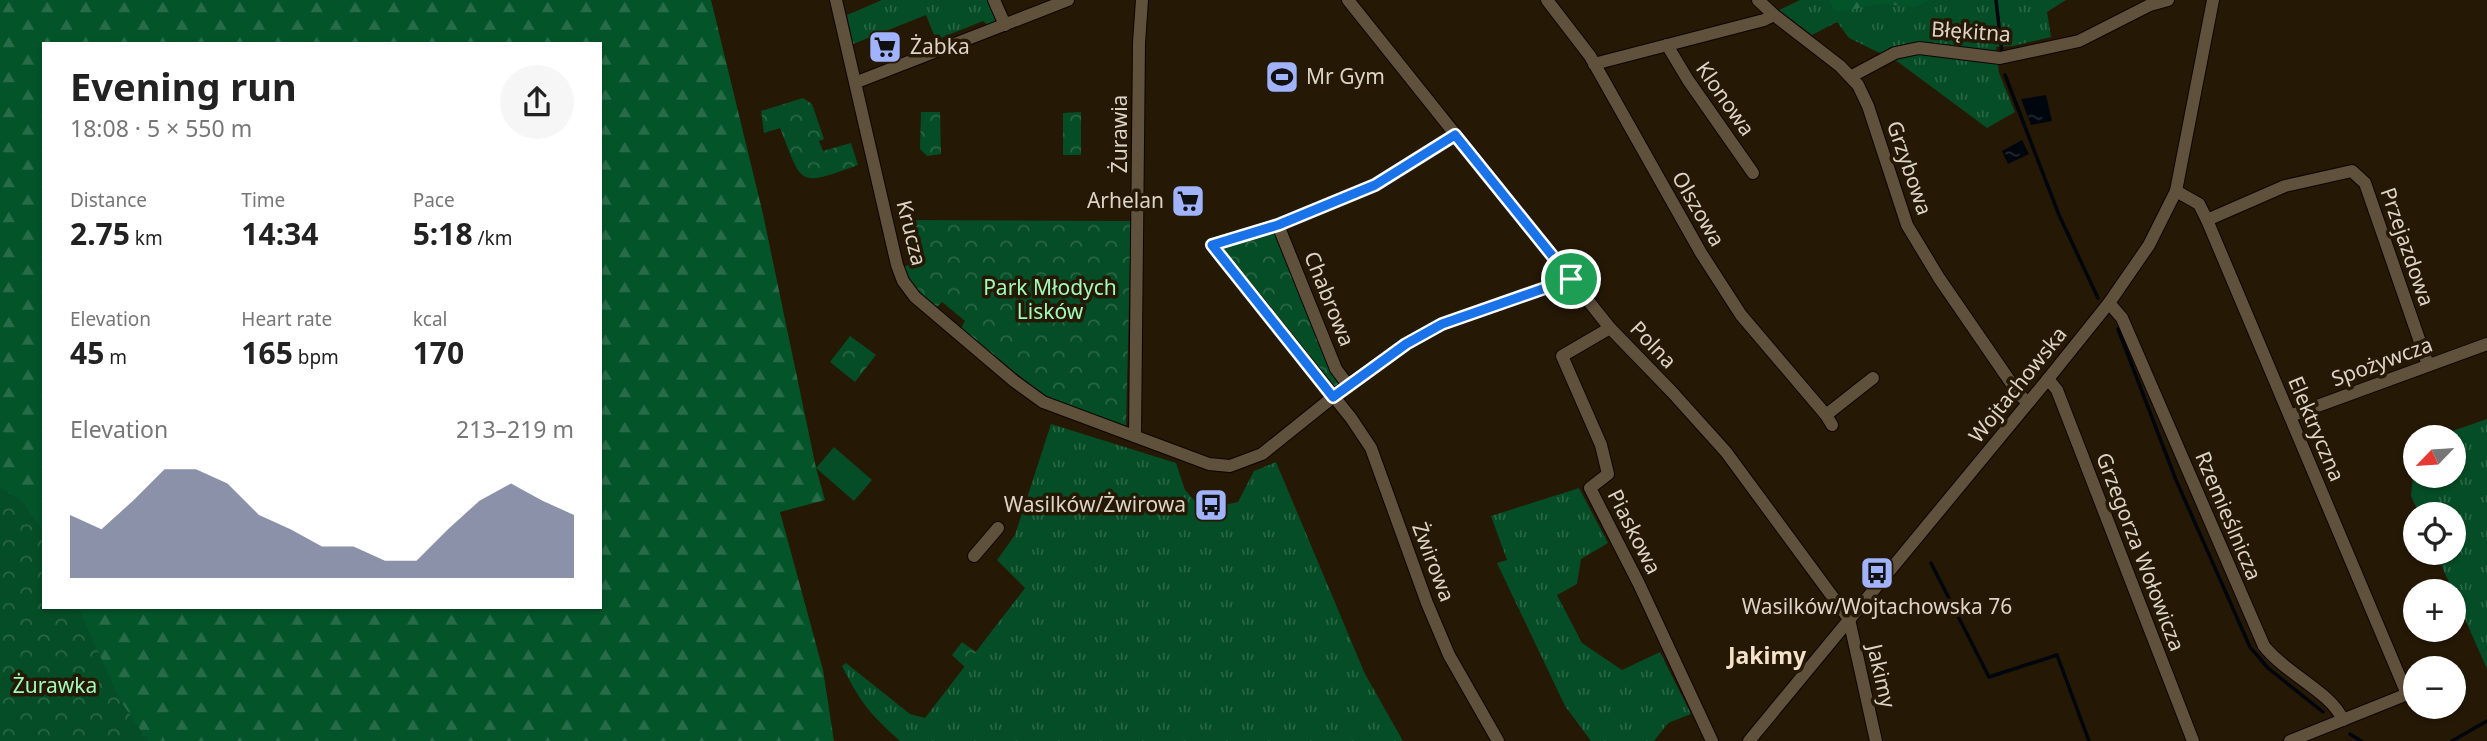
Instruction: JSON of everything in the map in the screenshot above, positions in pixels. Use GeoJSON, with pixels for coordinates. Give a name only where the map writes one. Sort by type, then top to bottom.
{"type":"FeatureCollection","features":[{"type":"Feature","properties":{"kind":"street","name":"Krucza"},"geometry":{"type":"LineString","coordinates":[[836,0],[897,265],[908,289],[989,360],[1043,402],[1135,436]]}},
{"type":"Feature","properties":{"kind":"street"},"geometry":{"type":"LineString","coordinates":[[995,0],[1005,25]]}},
{"type":"Feature","properties":{"kind":"street"},"geometry":{"type":"LineString","coordinates":[[856,82],[1068,0]]}},
{"type":"Feature","properties":{"kind":"street","name":"Żurawia"},"geometry":{"type":"LineString","coordinates":[[1135,436],[1139,43],[1142,0]]}},
{"type":"Feature","properties":{"kind":"street","name":"Polna"},"geometry":{"type":"LineString","coordinates":[[1349,0],[1609,327],[1726,452],[1849,619]]}},
{"type":"Feature","properties":{"kind":"street","name":"Olszowa"},"geometry":{"type":"LineString","coordinates":[[1547,0],[1594,64],[1701,253],[1734,304],[1829,420],[1873,378]]}},
{"type":"Feature","properties":{"kind":"street","name":"Grzybowa"},"geometry":{"type":"LineString","coordinates":[[1758,0],[1855,81],[1868,106],[1907,225],[1939,278],[2010,383],[2028,403]]}},
{"type":"Feature","properties":{"kind":"street","name":"Błękitna"},"geometry":{"type":"LineString","coordinates":[[1855,81],[1895,52],[1919,48],[2000,58],[2080,41],[2150,5],[2168,0]]}},
{"type":"Feature","properties":{"kind":"street","name":"Wojtachowska"},"geometry":{"type":"LineString","coordinates":[[1749,741],[2048,379],[2109,303],[2149,246],[2176,191],[2211,0]]}},
{"type":"Feature","properties":{"kind":"street"},"geometry":{"type":"LineString","coordinates":[[1594,64],[1764,20],[1774,15]]}},
{"type":"Feature","properties":{"kind":"street","name":"Klonowa"},"geometry":{"type":"LineString","coordinates":[[1667,45],[1753,173]]}},
{"type":"Feature","properties":{"kind":"street"},"geometry":{"type":"LineString","coordinates":[[1278,225],[1375,185],[1455,135]]}},
{"type":"Feature","properties":{"kind":"street","name":"Przejazdowa"},"geometry":{"type":"LineString","coordinates":[[2207,219],[2285,186],[2352,171],[2365,183],[2428,365]]}},
{"type":"Feature","properties":{"kind":"street","name":"Elektryczna"},"geometry":{"type":"LineString","coordinates":[[2176,191],[2199,204],[2207,219],[2403,674]]}},
{"type":"Feature","properties":{"kind":"street","name":"Żwirowa"},"geometry":{"type":"LineString","coordinates":[[1278,225],[1212,245],[1352,418],[1371,448],[1436,624],[1450,655],[1498,741]]}},
{"type":"Feature","properties":{"kind":"street","name":"Chabrowa"},"geometry":{"type":"LineString","coordinates":[[1278,225],[1336,369],[1348,385]]}},
{"type":"Feature","properties":{"kind":"street"},"geometry":{"type":"LineString","coordinates":[[1135,436],[1209,464],[1230,466],[1262,454],[1348,385],[1406,344],[1442,324],[1571,279]]}},
{"type":"Feature","properties":{"kind":"street","name":"Rzemieślnicza"},"geometry":{"type":"LineString","coordinates":[[2109,303],[2122,318],[2264,646],[2288,671],[2332,702],[2343,720]]}},
{"type":"Feature","properties":{"kind":"street","name":"Piaskowa"},"geometry":{"type":"LineString","coordinates":[[1609,327],[1562,356],[1601,445],[1608,474],[1590,488],[1639,584],[1712,741]]}},
{"type":"Feature","properties":{"kind":"street","name":"Spożywcza"},"geometry":{"type":"LineString","coordinates":[[2290,416],[2487,344]]}},
{"type":"Feature","properties":{"kind":"street","name":"Grzegorza Wołowicza"},"geometry":{"type":"LineString","coordinates":[[2048,379],[2057,390],[2193,741]]}},
{"type":"Feature","properties":{"kind":"street"},"geometry":{"type":"LineString","coordinates":[[974,556],[998,528]]}},
{"type":"Feature","properties":{"kind":"street","name":"Jakimy"},"geometry":{"type":"LineString","coordinates":[[1849,619],[1876,741]]}},
{"type":"Feature","properties":{"kind":"street"},"geometry":{"type":"LineString","coordinates":[[2299,739],[2403,695]]}},
{"type":"Feature","properties":{"kind":"green space"},"geometry":{"type":"Polygon","coordinates":[[[0,0],[711,0],[763,214],[825,500],[780,512],[823,670],[834,741],[0,741],[0,0]]]}},
{"type":"Feature","properties":{"kind":"green space"},"geometry":{"type":"Polygon","coordinates":[[[882,0],[990,0],[995,22],[989,26],[983,21],[936,40],[926,15],[853,44],[847,15],[882,0]]]}},
{"type":"Feature","properties":{"kind":"green space"},"geometry":{"type":"Polygon","coordinates":[[[1800,0],[2066,0],[2047,12],[2051,37],[1996,47],[1999,73],[2015,112],[1987,128],[1898,62],[1849,38],[1837,22],[1812,35],[1779,10],[1800,0]]]}},
{"type":"Feature","properties":{"kind":"green space"},"geometry":{"type":"Polygon","coordinates":[[[1830,0],[1929,0],[1913,7],[1885,4],[1840,11],[1834,10],[1830,0]]]}},
{"type":"Feature","properties":{"kind":"green space"},"geometry":{"type":"Polygon","coordinates":[[[803,98],[812,104],[824,139],[819,141],[823,151],[851,143],[858,165],[823,177],[805,176],[793,161],[780,128],[764,133],[761,111],[803,98]]]}},
{"type":"Feature","properties":{"kind":"green space"},"geometry":{"type":"Polygon","coordinates":[[[921,112],[940,112],[941,154],[927,156],[920,149],[921,112]]]}},
{"type":"Feature","properties":{"kind":"green space"},"geometry":{"type":"Polygon","coordinates":[[[1081,112],[1081,155],[1063,155],[1063,113],[1081,112]]]}},
{"type":"Feature","properties":{"kind":"green space","name":"Park Młodych Lisków"},"geometry":{"type":"Polygon","coordinates":[[[901,220],[1131,221],[1126,427],[1050,401],[961,328],[965,321],[942,302],[937,307],[912,286],[904,267],[914,262],[901,220]]]}},
{"type":"Feature","properties":{"kind":"green space"},"geometry":{"type":"Polygon","coordinates":[[[1276,228],[1339,385],[1333,386],[1218,247],[1276,228]]]}},
{"type":"Feature","properties":{"kind":"green space"},"geometry":{"type":"Polygon","coordinates":[[[850,336],[876,355],[855,382],[830,362],[850,336]]]}},
{"type":"Feature","properties":{"kind":"green space"},"geometry":{"type":"Polygon","coordinates":[[[2487,419],[2487,669],[2466,621],[2466,579],[2447,579],[2441,565],[2466,565],[2466,502],[2414,502],[2411,496],[2412,488],[2466,488],[2466,426],[2487,419]]]}},
{"type":"Feature","properties":{"kind":"green space"},"geometry":{"type":"Polygon","coordinates":[[[1051,424],[1176,463],[1185,490],[1203,510],[1238,502],[1254,471],[1276,462],[1365,674],[1403,741],[900,741],[866,707],[842,666],[846,663],[910,714],[925,718],[1025,588],[997,560],[1015,535],[1051,424]]]}},
{"type":"Feature","properties":{"kind":"green space"},"geometry":{"type":"Polygon","coordinates":[[[834,447],[872,480],[854,501],[816,468],[834,447]]]}},
{"type":"Feature","properties":{"kind":"green space","name":"Żurawka"},"geometry":{"type":"Polygon","coordinates":[[[0,487],[24,503],[42,530],[42,609],[79,609],[120,700],[148,741],[0,741],[0,487]]]}},
{"type":"Feature","properties":{"kind":"green space"},"geometry":{"type":"Polygon","coordinates":[[[1579,488],[1608,543],[1581,559],[1577,584],[1557,595],[1582,643],[1622,670],[1660,652],[1691,714],[1668,723],[1654,741],[1591,741],[1565,706],[1497,563],[1507,560],[1491,516],[1579,488]]]}},
{"type":"Feature","properties":{"kind":"green space"},"geometry":{"type":"Polygon","coordinates":[[[962,642],[976,652],[968,670],[952,655],[962,642]]]}},
{"type":"Feature","properties":{"kind":"water"},"geometry":{"type":"Polygon","coordinates":[[[2046,95],[2052,121],[2031,125],[2021,99],[2046,95]]]}},
{"type":"Feature","properties":{"kind":"water"},"geometry":{"type":"Polygon","coordinates":[[[2022,140],[2029,154],[2008,164],[2002,151],[2022,140]]]}},
{"type":"Feature","properties":{"kind":"waterway"},"geometry":{"type":"LineString","coordinates":[[1996,0],[2002,53]]}},
{"type":"Feature","properties":{"kind":"waterway"},"geometry":{"type":"LineString","coordinates":[[2005,75],[2059,215],[2098,298]]}},
{"type":"Feature","properties":{"kind":"waterway"},"geometry":{"type":"LineString","coordinates":[[2118,329],[2176,480],[2250,647],[2268,668],[2323,712]]}},
{"type":"Feature","properties":{"kind":"waterway"},"geometry":{"type":"LineString","coordinates":[[1931,563],[1989,677],[2057,655],[2089,741]]}},
{"type":"Feature","properties":{"kind":"waterway"},"geometry":{"type":"LineString","coordinates":[[2452,741],[2487,721]]}},
{"type":"Feature","properties":{"kind":"waterway"},"geometry":{"type":"LineString","coordinates":[[2350,734],[2361,741]]}},
{"type":"Feature","properties":{"kind":"place","name":"Żabka"},"geometry":{"type":"Point","coordinates":[885,47]}},
{"type":"Feature","properties":{"kind":"place","name":"Mr Gym"},"geometry":{"type":"Point","coordinates":[1282,77]}},
{"type":"Feature","properties":{"kind":"place","name":"Arhelan"},"geometry":{"type":"Point","coordinates":[1188,201]}},
{"type":"Feature","properties":{"kind":"place","name":"Wasilków/Żwirowa"},"geometry":{"type":"Point","coordinates":[1211,505]}},
{"type":"Feature","properties":{"kind":"place","name":"Wasilków/Wojtachowska 76"},"geometry":{"type":"Point","coordinates":[1877,573]}},
{"type":"Feature","properties":{"kind":"district","name":"Jakimy"},"geometry":{"type":"Point","coordinates":[1767,656]}},
{"type":"Feature","properties":{"kind":"route"},"geometry":{"type":"LineString","coordinates":[[1455,135],[1571,279],[1442,324],[1406,344],[1333,397],[1212,245],[1278,225],[1375,185],[1455,135]]}}]}
